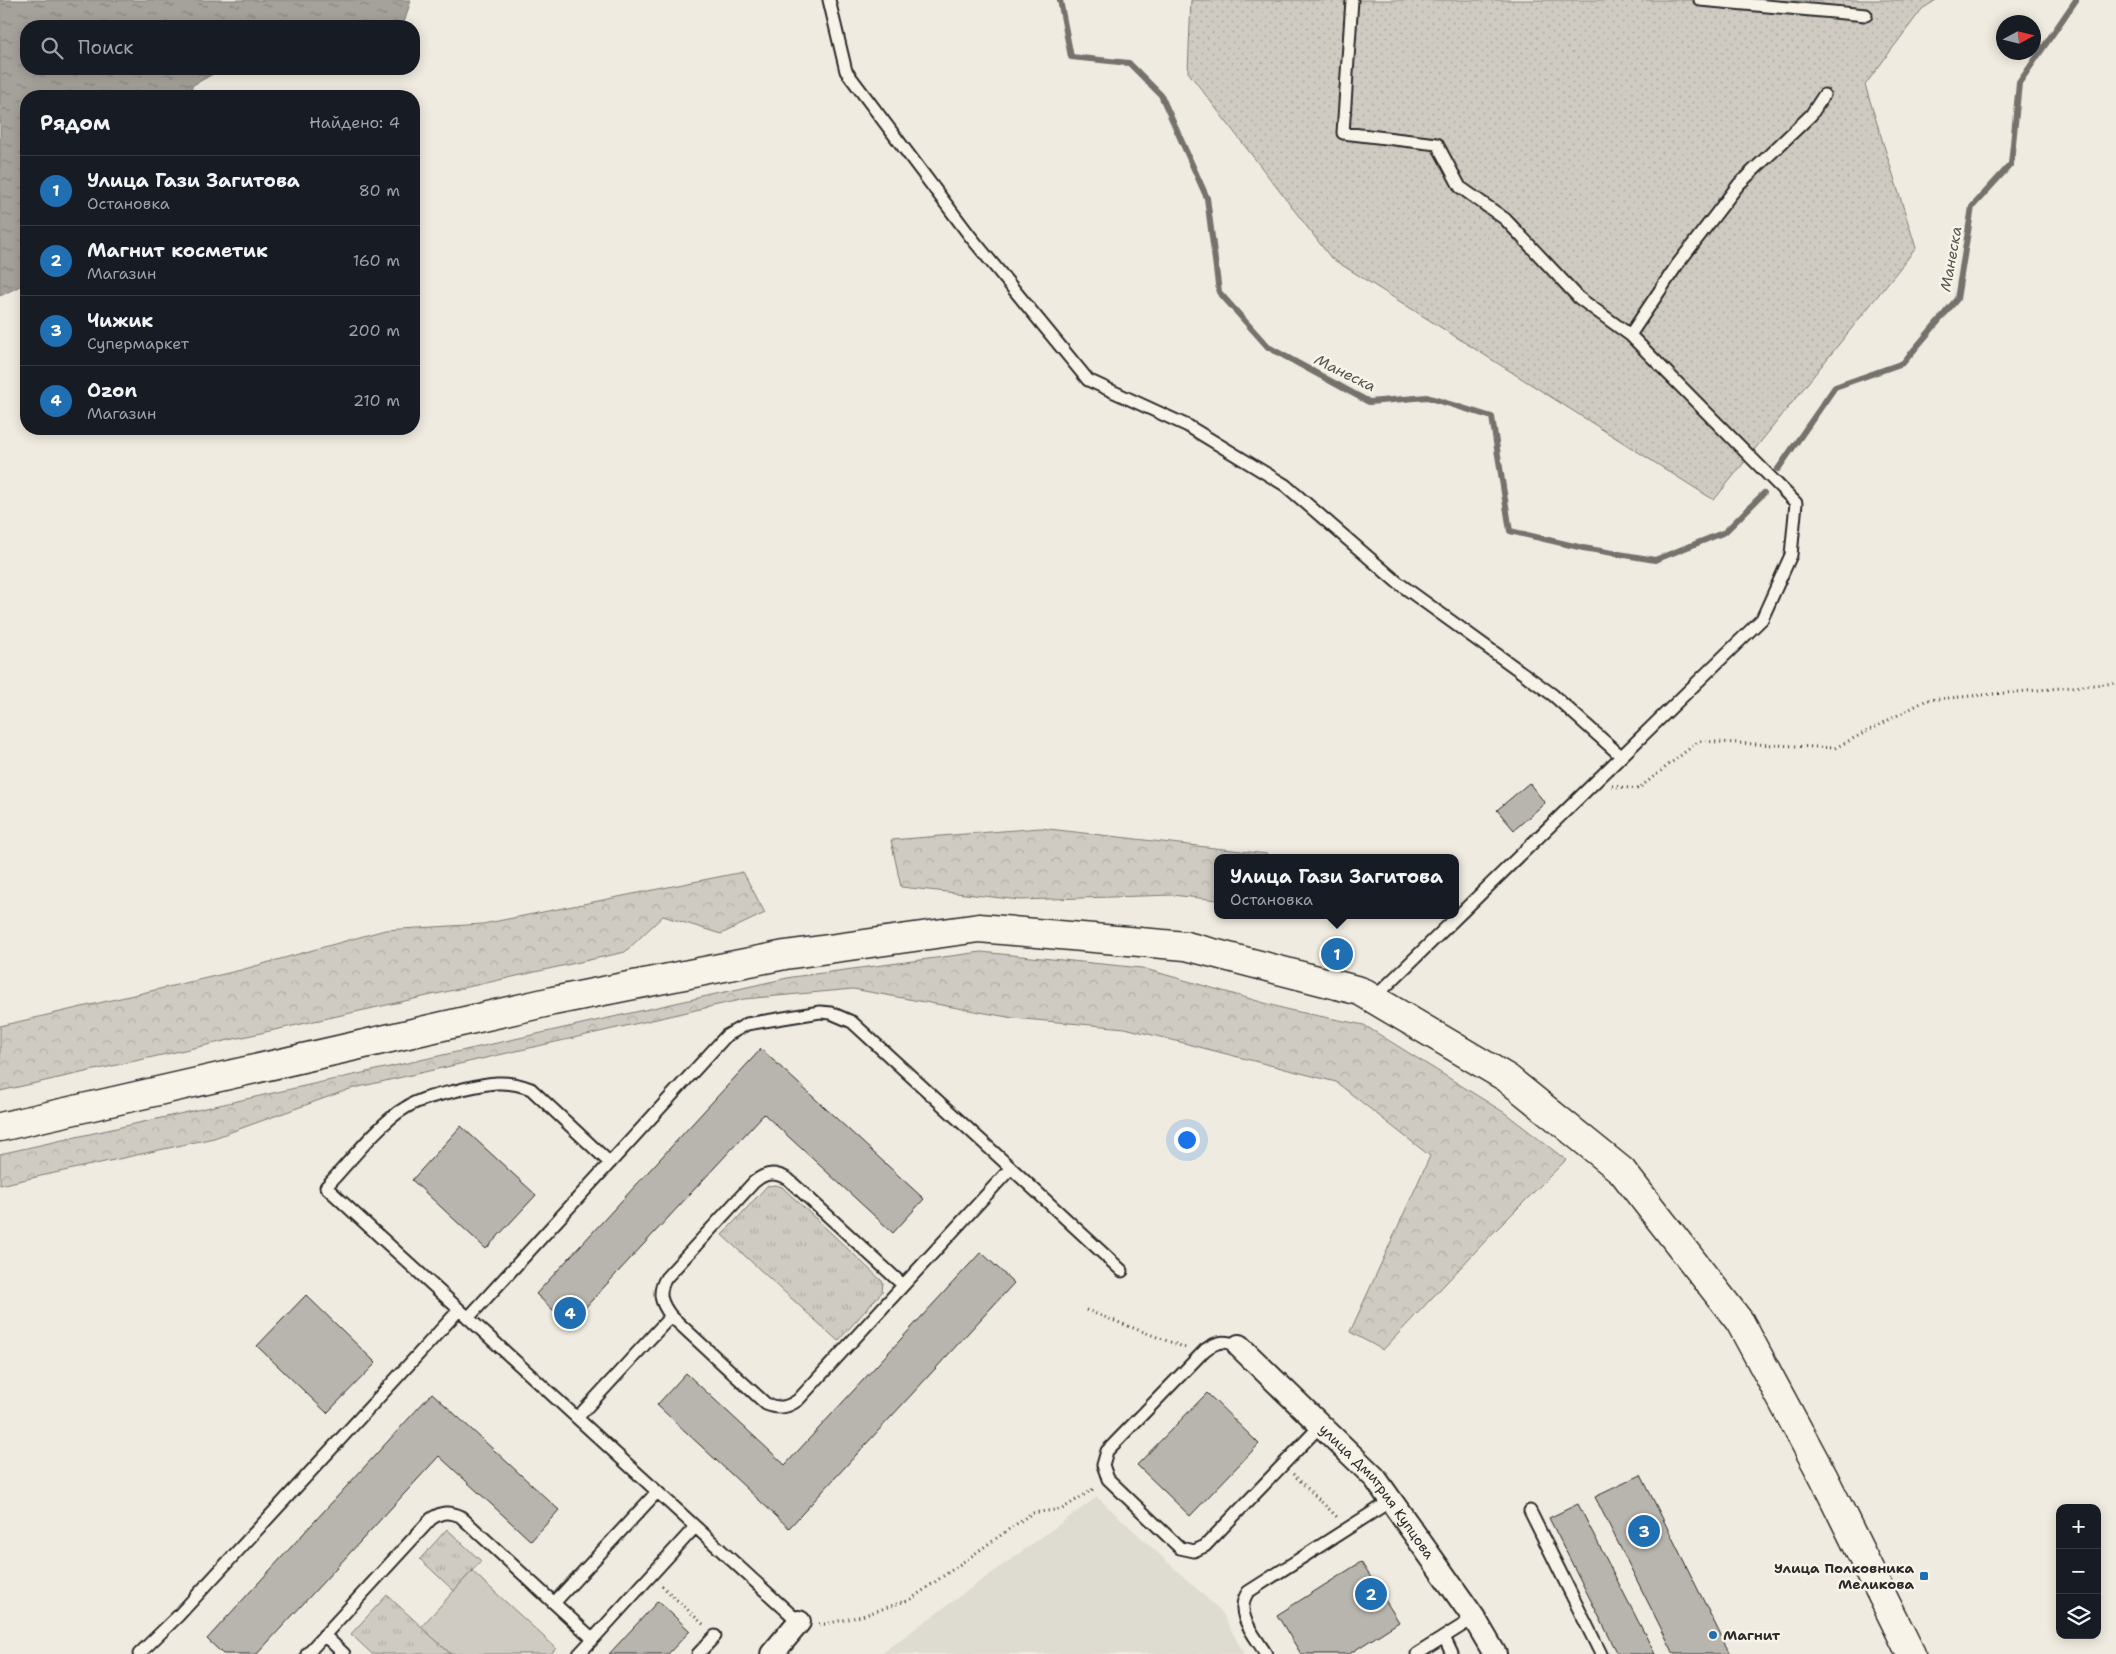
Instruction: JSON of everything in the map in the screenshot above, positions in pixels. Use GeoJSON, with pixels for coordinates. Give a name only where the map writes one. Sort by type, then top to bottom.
{"type":"FeatureCollection","features":[{"type":"Feature","properties":{"kind":"main road"},"geometry":{"type":"LineString","coordinates":[[0,1127],[563,999],[785,955],[979,928],[1186,946],[1360,991],[1507,1078],[1622,1171],[1740,1322],[1824,1478],[1911,1654]]}},
{"type":"Feature","properties":{"kind":"street","name":"улица Дмитрия Купцова"},"geometry":{"type":"LineString","coordinates":[[1239,1346],[1375,1478],[1474,1618],[1495,1654]]}},
{"type":"Feature","properties":{"kind":"street"},"geometry":{"type":"LineString","coordinates":[[772,1654],[799,1622]]}},
{"type":"Feature","properties":{"kind":"lane"},"geometry":{"type":"LineString","coordinates":[[829,0],[846,71],[970,236],[1088,380],[1188,426],[1285,485],[1397,582],[1553,695],[1621,756]]}},
{"type":"Feature","properties":{"kind":"lane"},"geometry":{"type":"LineString","coordinates":[[1352,0],[1343,133],[1437,144],[1460,187],[1505,219],[1579,298],[1630,335],[1796,503],[1791,555],[1762,619],[1459,914]]}},
{"type":"Feature","properties":{"kind":"lane"},"geometry":{"type":"LineString","coordinates":[[1700,0],[1866,16]]}},
{"type":"Feature","properties":{"kind":"lane"},"geometry":{"type":"LineString","coordinates":[[1630,335],[1677,265],[1738,184],[1811,115],[1824,95]]}},
{"type":"Feature","properties":{"kind":"lane"},"geometry":{"type":"LineString","coordinates":[[1373,999],[1454,919]]}},
{"type":"Feature","properties":{"kind":"lane"},"geometry":{"type":"LineString","coordinates":[[468,1318],[726,1036],[737,1028],[758,1022],[820,1012],[842,1016],[852,1022],[1122,1271]]}},
{"type":"Feature","properties":{"kind":"lane"},"geometry":{"type":"LineString","coordinates":[[610,1163],[531,1089],[506,1082],[483,1084],[417,1101],[395,1114],[326,1187],[799,1622]]}},
{"type":"Feature","properties":{"kind":"lane"},"geometry":{"type":"LineString","coordinates":[[903,1285],[788,1179],[779,1174],[772,1173],[760,1176],[754,1182],[666,1278],[660,1293],[662,1304],[671,1316],[766,1404],[780,1408],[792,1404],[798,1400],[1010,1168]]}},
{"type":"Feature","properties":{"kind":"lane"},"geometry":{"type":"LineString","coordinates":[[139,1654],[178,1616],[459,1310]]}},
{"type":"Feature","properties":{"kind":"lane"},"geometry":{"type":"LineString","coordinates":[[577,1418],[671,1316]]}},
{"type":"Feature","properties":{"kind":"lane"},"geometry":{"type":"LineString","coordinates":[[1239,1346],[1230,1342],[1221,1342],[1213,1344],[1201,1354],[1107,1451],[1103,1465],[1108,1479],[1180,1548],[1194,1551],[1205,1546],[1321,1425]]}},
{"type":"Feature","properties":{"kind":"lane"},"geometry":{"type":"LineString","coordinates":[[554,1603],[657,1492]]}},
{"type":"Feature","properties":{"kind":"lane"},"geometry":{"type":"LineString","coordinates":[[1266,1654],[1242,1612],[1244,1597],[1248,1592],[1392,1500]]}},
{"type":"Feature","properties":{"kind":"lane"},"geometry":{"type":"LineString","coordinates":[[1530,1511],[1600,1654]]}},
{"type":"Feature","properties":{"kind":"lane"},"geometry":{"type":"LineString","coordinates":[[307,1654],[431,1519],[447,1512],[460,1516],[593,1639]]}},
{"type":"Feature","properties":{"kind":"lane"},"geometry":{"type":"LineString","coordinates":[[579,1654],[695,1527]]}},
{"type":"Feature","properties":{"kind":"lane"},"geometry":{"type":"LineString","coordinates":[[1417,1654],[1474,1618]]}},
{"type":"Feature","properties":{"kind":"lane"},"geometry":{"type":"LineString","coordinates":[[324,1636],[344,1654]]}},
{"type":"Feature","properties":{"kind":"lane"},"geometry":{"type":"LineString","coordinates":[[698,1654],[715,1636]]}},
{"type":"Feature","properties":{"kind":"lane"},"geometry":{"type":"LineString","coordinates":[[1444,1637],[1452,1654]]}},
{"type":"Feature","properties":{"kind":"path"},"geometry":{"type":"LineString","coordinates":[[1592,783],[1638,789],[1699,741],[1835,748],[1927,700],[2116,683]]}},
{"type":"Feature","properties":{"kind":"path"},"geometry":{"type":"LineString","coordinates":[[1086,1310],[1201,1354]]}},
{"type":"Feature","properties":{"kind":"path"},"geometry":{"type":"LineString","coordinates":[[1284,1465],[1349,1528]]}},
{"type":"Feature","properties":{"kind":"path"},"geometry":{"type":"LineString","coordinates":[[799,1622],[824,1624],[862,1616],[911,1599],[1032,1513],[1062,1509],[1108,1479]]}},
{"type":"Feature","properties":{"kind":"path"},"geometry":{"type":"LineString","coordinates":[[650,1576],[715,1636]]}},
{"type":"Feature","properties":{"kind":"shaded area"},"geometry":{"type":"Polygon","coordinates":[[[1097,1497],[1221,1611],[1244,1654],[880,1654],[1097,1497]]]}},
{"type":"Feature","properties":{"kind":"green space"},"geometry":{"type":"Polygon","coordinates":[[[1191,0],[1936,0],[1922,9],[1865,85],[1916,248],[1714,500],[1331,258],[1188,72],[1191,0]]]}},
{"type":"Feature","properties":{"kind":"green space"},"geometry":{"type":"Polygon","coordinates":[[[1040,828],[1267,854],[1214,854],[1214,900],[1172,895],[1020,900],[901,887],[891,840],[1040,828]]]}},
{"type":"Feature","properties":{"kind":"green space"},"geometry":{"type":"Polygon","coordinates":[[[743,872],[765,913],[721,934],[663,916],[625,952],[0,1091],[0,1026],[241,970],[385,930],[483,924],[743,872]]]}},
{"type":"Feature","properties":{"kind":"green space"},"geometry":{"type":"Polygon","coordinates":[[[981,952],[1142,968],[1289,1010],[1364,1025],[1505,1113],[1566,1160],[1492,1234],[1383,1350],[1350,1332],[1430,1156],[1336,1082],[1125,1028],[1013,1018],[853,989],[744,999],[350,1089],[214,1138],[0,1185],[0,1154],[792,977],[981,952]]]}},
{"type":"Feature","properties":{"kind":"green space"},"geometry":{"type":"Polygon","coordinates":[[[776,1185],[782,1187],[883,1282],[882,1292],[838,1341],[722,1235],[767,1186],[776,1185]]]}},
{"type":"Feature","properties":{"kind":"green space"},"geometry":{"type":"Polygon","coordinates":[[[447,1529],[481,1561],[454,1591],[420,1559],[447,1529]]]}},
{"type":"Feature","properties":{"kind":"green space"},"geometry":{"type":"Polygon","coordinates":[[[472,1571],[556,1648],[551,1654],[451,1654],[421,1627],[472,1571]]]}},
{"type":"Feature","properties":{"kind":"green space"},"geometry":{"type":"Polygon","coordinates":[[[387,1595],[451,1654],[372,1654],[351,1634],[387,1595]]]}},
{"type":"Feature","properties":{"kind":"water"},"geometry":{"type":"Polygon","coordinates":[[[0,0],[411,0],[405,20],[20,20],[20,75],[211,75],[193,85],[191,90],[20,90],[20,286],[0,296],[0,0]]]}},
{"type":"Feature","properties":{"kind":"building"},"geometry":{"type":"Polygon","coordinates":[[[1529,783],[1545,803],[1514,830],[1497,810],[1529,783]]]}},
{"type":"Feature","properties":{"kind":"building"},"geometry":{"type":"Polygon","coordinates":[[[761,1049],[924,1199],[893,1233],[764,1114],[569,1325],[536,1294],[761,1049]]]}},
{"type":"Feature","properties":{"kind":"building"},"geometry":{"type":"Polygon","coordinates":[[[461,1126],[536,1195],[486,1249],[412,1180],[461,1126]]]}},
{"type":"Feature","properties":{"kind":"building"},"geometry":{"type":"Polygon","coordinates":[[[981,1252],[1014,1283],[789,1528],[657,1405],[686,1373],[785,1465],[981,1252]]]}},
{"type":"Feature","properties":{"kind":"building"},"geometry":{"type":"Polygon","coordinates":[[[306,1295],[376,1363],[327,1413],[257,1346],[306,1295]]]}},
{"type":"Feature","properties":{"kind":"building"},"geometry":{"type":"Polygon","coordinates":[[[432,1393],[559,1510],[531,1541],[439,1456],[257,1654],[223,1654],[207,1639],[432,1393]]]}},
{"type":"Feature","properties":{"kind":"building"},"geometry":{"type":"Polygon","coordinates":[[[1207,1393],[1259,1444],[1190,1516],[1137,1465],[1207,1393]]]}},
{"type":"Feature","properties":{"kind":"building"},"geometry":{"type":"Polygon","coordinates":[[[1641,1475],[1730,1654],[1674,1654],[1595,1497],[1641,1475]]]}},
{"type":"Feature","properties":{"kind":"building"},"geometry":{"type":"Polygon","coordinates":[[[1578,1504],[1655,1654],[1618,1654],[1549,1518],[1578,1504]]]}},
{"type":"Feature","properties":{"kind":"building"},"geometry":{"type":"Polygon","coordinates":[[[1361,1562],[1399,1622],[1349,1654],[1301,1654],[1277,1615],[1361,1562]]]}},
{"type":"Feature","properties":{"kind":"building"},"geometry":{"type":"Polygon","coordinates":[[[658,1601],[690,1631],[668,1654],[609,1654],[658,1601]]]}},
{"type":"Feature","properties":{"kind":"waterway","name":"Манеска"},"geometry":{"type":"LineString","coordinates":[[1060,0],[1071,57],[1129,63],[1161,95],[1207,198],[1219,292],[1268,347],[1369,402],[1427,397],[1492,417],[1510,531],[1583,548],[1655,560],[1725,532],[1764,493]]}},
{"type":"Feature","properties":{"kind":"waterway","name":"Манеска"},"geometry":{"type":"LineString","coordinates":[[1778,469],[1835,387],[1903,363],[1957,299],[1972,207],[2011,164],[2019,83],[2076,0]]}},
{"type":"Feature","properties":{"kind":"place","name":"Улица Гази Загитова"},"geometry":{"type":"Point","coordinates":[1337,954]}},
{"type":"Feature","properties":{"kind":"place","name":"Ozon"},"geometry":{"type":"Point","coordinates":[570,1313]}},
{"type":"Feature","properties":{"kind":"place","name":"Чижик"},"geometry":{"type":"Point","coordinates":[1644,1531]}},
{"type":"Feature","properties":{"kind":"place","name":"Улица Полковника Меликова"},"geometry":{"type":"Point","coordinates":[1924,1576]}},
{"type":"Feature","properties":{"kind":"place","name":"Магнит косметик"},"geometry":{"type":"Point","coordinates":[1371,1594]}},
{"type":"Feature","properties":{"kind":"place","name":"Магнит"},"geometry":{"type":"Point","coordinates":[1713,1635]}}]}
